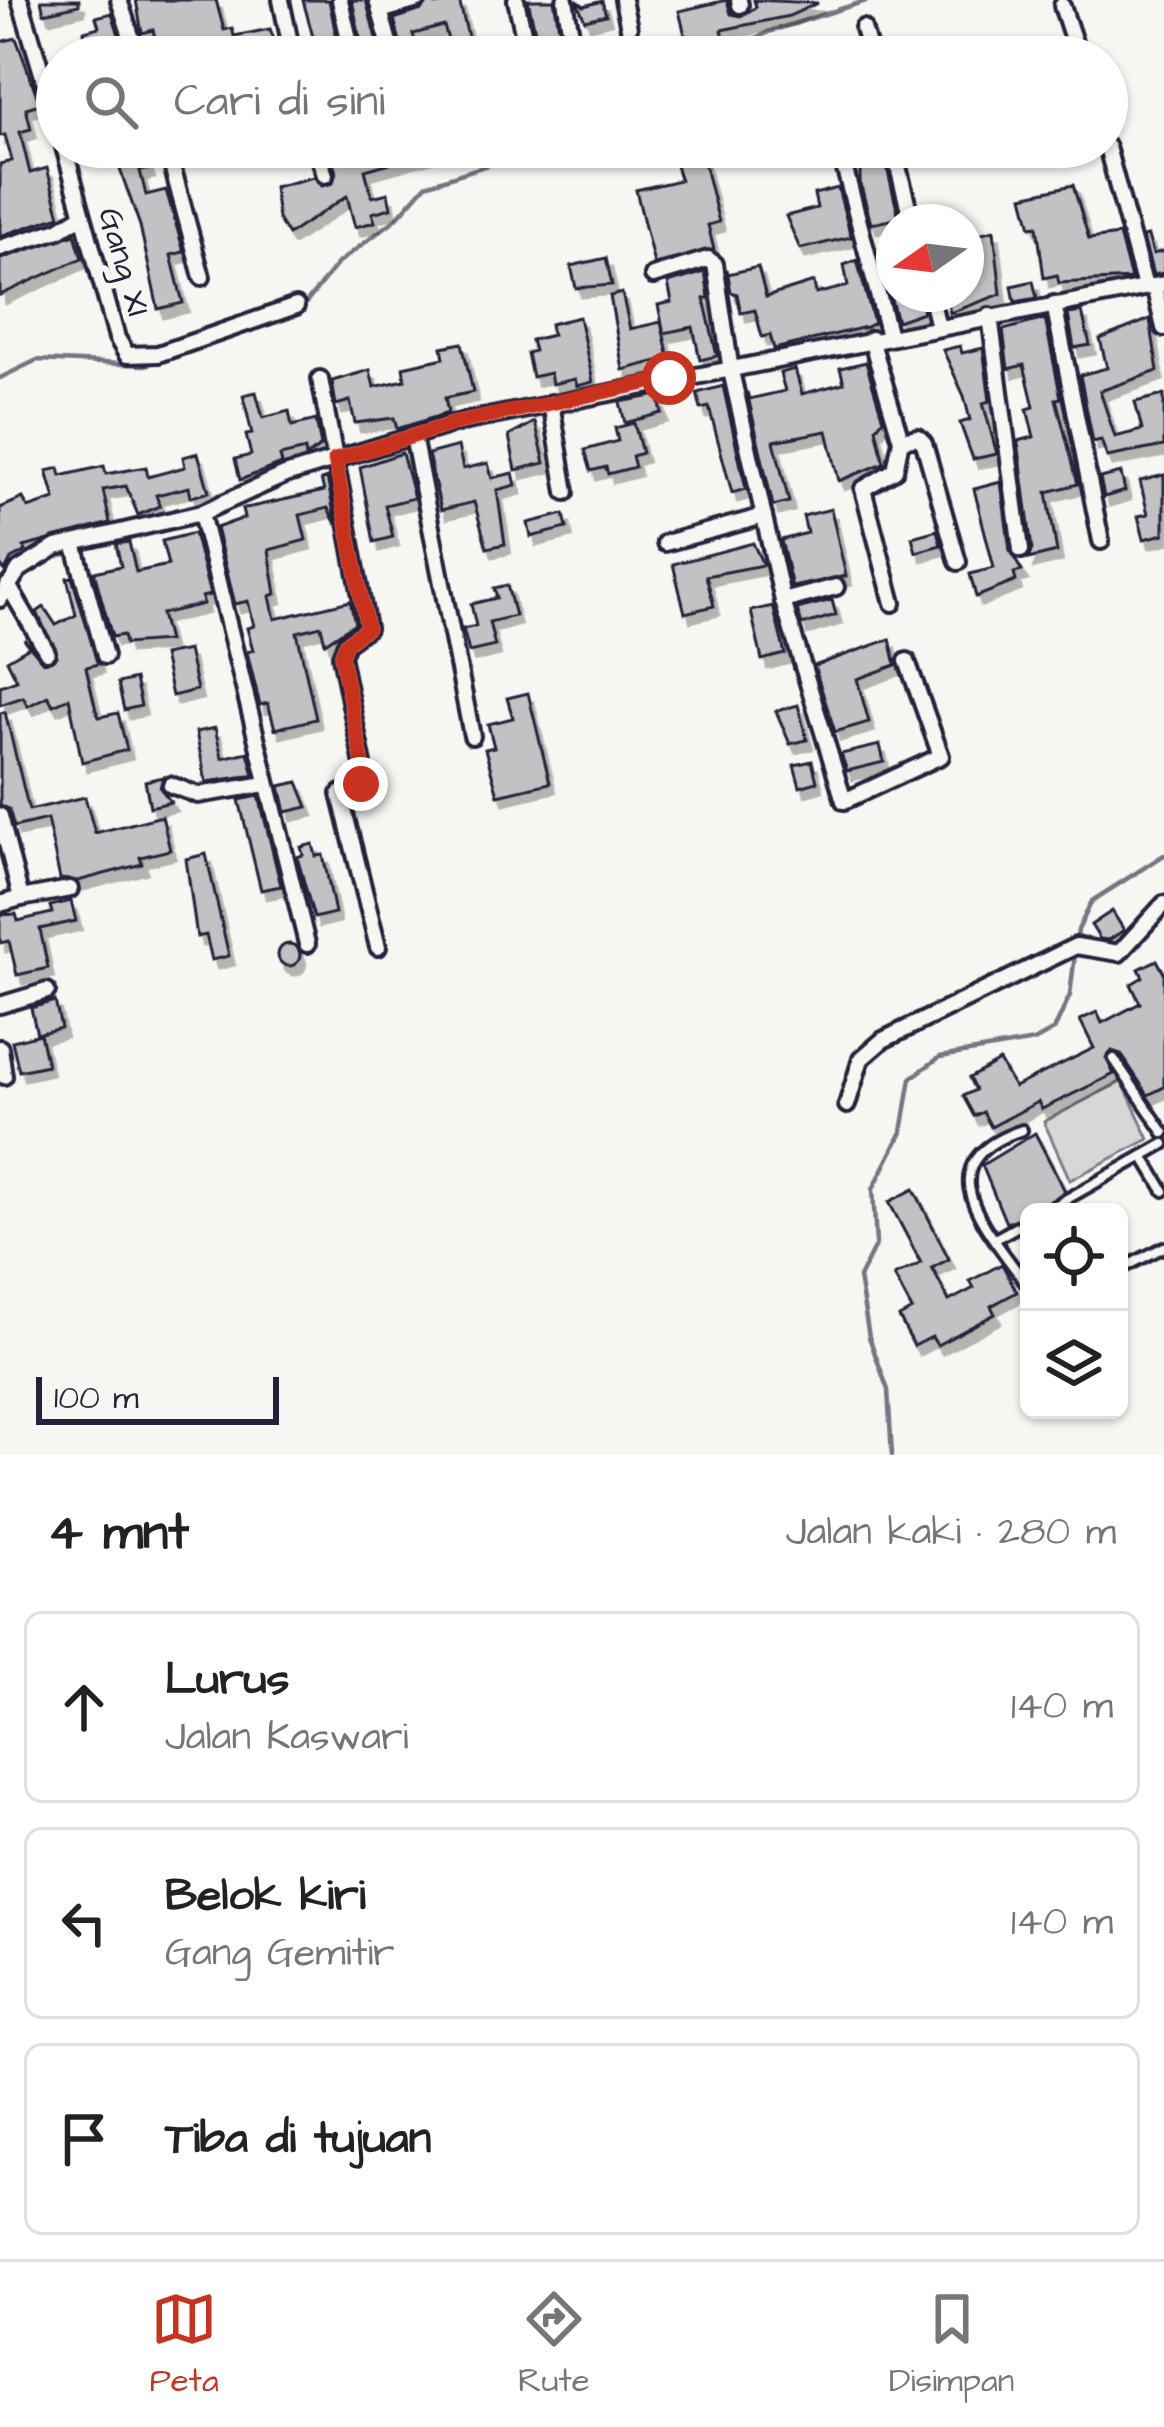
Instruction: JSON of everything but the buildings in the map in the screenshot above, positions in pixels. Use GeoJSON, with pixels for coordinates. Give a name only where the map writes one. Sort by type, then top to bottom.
{"type":"FeatureCollection","features":[{"type":"Feature","properties":{"kind":"street"},"geometry":{"type":"LineString","coordinates":[[20,0],[36,53]]}},
{"type":"Feature","properties":{"kind":"street"},"geometry":{"type":"LineString","coordinates":[[119,0],[131,36]]}},
{"type":"Feature","properties":{"kind":"street"},"geometry":{"type":"LineString","coordinates":[[281,0],[289,36]]}},
{"type":"Feature","properties":{"kind":"street"},"geometry":{"type":"LineString","coordinates":[[340,0],[348,36]]}},
{"type":"Feature","properties":{"kind":"street"},"geometry":{"type":"LineString","coordinates":[[387,36],[378,5],[418,0]]}},
{"type":"Feature","properties":{"kind":"street"},"geometry":{"type":"LineString","coordinates":[[517,0],[524,36]]}},
{"type":"Feature","properties":{"kind":"street"},"geometry":{"type":"LineString","coordinates":[[565,0],[571,36]]}},
{"type":"Feature","properties":{"kind":"street"},"geometry":{"type":"LineString","coordinates":[[622,0],[629,28]]}},
{"type":"Feature","properties":{"kind":"street"},"geometry":{"type":"LineString","coordinates":[[1062,6],[1072,36]]}},
{"type":"Feature","properties":{"kind":"street"},"geometry":{"type":"LineString","coordinates":[[863,28],[865,36]]}},
{"type":"Feature","properties":{"kind":"street","name":"Gang XI"},"geometry":{"type":"LineString","coordinates":[[69,168],[117,338],[131,357],[158,354],[296,306]]}},
{"type":"Feature","properties":{"kind":"street"},"geometry":{"type":"LineString","coordinates":[[173,168],[202,277]]}},
{"type":"Feature","properties":{"kind":"street"},"geometry":{"type":"LineString","coordinates":[[322,168],[325,175]]}},
{"type":"Feature","properties":{"kind":"street"},"geometry":{"type":"LineString","coordinates":[[845,168],[889,336]]}},
{"type":"Feature","properties":{"kind":"street"},"geometry":{"type":"LineString","coordinates":[[898,168],[907,204]]}},
{"type":"Feature","properties":{"kind":"street"},"geometry":{"type":"LineString","coordinates":[[1114,168],[1164,328]]}},
{"type":"Feature","properties":{"kind":"street"},"geometry":{"type":"LineString","coordinates":[[0,248],[59,230],[81,216]]}},
{"type":"Feature","properties":{"kind":"street"},"geometry":{"type":"LineString","coordinates":[[653,276],[713,261],[731,371],[783,601],[844,801],[941,756],[907,661]]}},
{"type":"Feature","properties":{"kind":"street"},"geometry":{"type":"LineString","coordinates":[[47,652],[4,592],[28,563],[74,543],[201,513],[285,475],[413,436],[551,403],[1154,286]]}},
{"type":"Feature","properties":{"kind":"street"},"geometry":{"type":"LineString","coordinates":[[1054,304],[1101,541]]}},
{"type":"Feature","properties":{"kind":"street"},"geometry":{"type":"LineString","coordinates":[[934,312],[938,327]]}},
{"type":"Feature","properties":{"kind":"street"},"geometry":{"type":"LineString","coordinates":[[990,316],[1021,550]]}},
{"type":"Feature","properties":{"kind":"street"},"geometry":{"type":"LineString","coordinates":[[872,340],[901,440],[895,470],[863,489],[893,603]]}},
{"type":"Feature","properties":{"kind":"street"},"geometry":{"type":"LineString","coordinates":[[320,379],[367,628],[346,643],[341,656],[365,774],[361,784],[340,794],[378,946]]}},
{"type":"Feature","properties":{"kind":"street"},"geometry":{"type":"LineString","coordinates":[[551,403],[566,492]]}},
{"type":"Feature","properties":{"kind":"street"},"geometry":{"type":"LineString","coordinates":[[413,436],[472,736]]}},
{"type":"Feature","properties":{"kind":"street"},"geometry":{"type":"LineString","coordinates":[[901,440],[918,437],[926,449],[958,562]]}},
{"type":"Feature","properties":{"kind":"street"},"geometry":{"type":"LineString","coordinates":[[201,513],[307,944]]}},
{"type":"Feature","properties":{"kind":"street"},"geometry":{"type":"LineString","coordinates":[[665,542],[764,516]]}},
{"type":"Feature","properties":{"kind":"street"},"geometry":{"type":"LineString","coordinates":[[74,543],[105,656]]}},
{"type":"Feature","properties":{"kind":"street"},"geometry":{"type":"LineString","coordinates":[[783,601],[836,587]]}},
{"type":"Feature","properties":{"kind":"street"},"geometry":{"type":"LineString","coordinates":[[171,785],[198,795],[266,784]]}},
{"type":"Feature","properties":{"kind":"street"},"geometry":{"type":"LineString","coordinates":[[0,816],[21,898]]}},
{"type":"Feature","properties":{"kind":"street"},"geometry":{"type":"LineString","coordinates":[[0,904],[70,889]]}},
{"type":"Feature","properties":{"kind":"street"},"geometry":{"type":"LineString","coordinates":[[847,1105],[862,1059],[883,1040],[1076,946],[1119,953],[1164,904]]}},
{"type":"Feature","properties":{"kind":"street"},"geometry":{"type":"LineString","coordinates":[[0,1005],[46,992]]}},
{"type":"Feature","properties":{"kind":"street"},"geometry":{"type":"LineString","coordinates":[[0,1048],[4,1076]]}},
{"type":"Feature","properties":{"kind":"lane"},"geometry":{"type":"LineString","coordinates":[[1114,1059],[1164,1133]]}},
{"type":"Feature","properties":{"kind":"lane"},"geometry":{"type":"LineString","coordinates":[[1020,1275],[968,1192],[968,1169],[981,1150],[1022,1130]]}},
{"type":"Feature","properties":{"kind":"lane"},"geometry":{"type":"LineString","coordinates":[[1060,1203],[1164,1144]]}},
{"type":"Feature","properties":{"kind":"lane"},"geometry":{"type":"LineString","coordinates":[[1143,1156],[1164,1191]]}},
{"type":"Feature","properties":{"kind":"lane"},"geometry":{"type":"LineString","coordinates":[[995,1239],[1020,1225]]}},
{"type":"Feature","properties":{"kind":"lane"},"geometry":{"type":"LineString","coordinates":[[1128,1265],[1164,1247]]}},
{"type":"Feature","properties":{"kind":"shaded area"},"geometry":{"type":"Polygon","coordinates":[[[1122,1081],[1149,1139],[1070,1180],[1044,1122],[1122,1081]]]}},
{"type":"Feature","properties":{"kind":"waterway"},"geometry":{"type":"LineString","coordinates":[[761,36],[869,0]]}},
{"type":"Feature","properties":{"kind":"waterway"},"geometry":{"type":"LineString","coordinates":[[302,308],[338,263],[396,219],[426,185],[478,168]]}},
{"type":"Feature","properties":{"kind":"waterway"},"geometry":{"type":"LineString","coordinates":[[195,348],[292,314]]}},
{"type":"Feature","properties":{"kind":"waterway"},"geometry":{"type":"LineString","coordinates":[[0,378],[37,360],[145,365],[162,360]]}},
{"type":"Feature","properties":{"kind":"waterway"},"geometry":{"type":"LineString","coordinates":[[892,1455],[888,1390],[869,1337],[859,1278],[876,1244],[873,1189],[902,1132],[911,1078],[940,1057],[1034,1041],[1054,1030],[1070,995],[1078,930],[1092,901],[1164,855]]}},
{"type":"Feature","properties":{"kind":"route"},"geometry":{"type":"LineString","coordinates":[[361,784],[365,774],[341,656],[346,643],[367,628],[335,460],[452,424],[669,378]]}}]}
